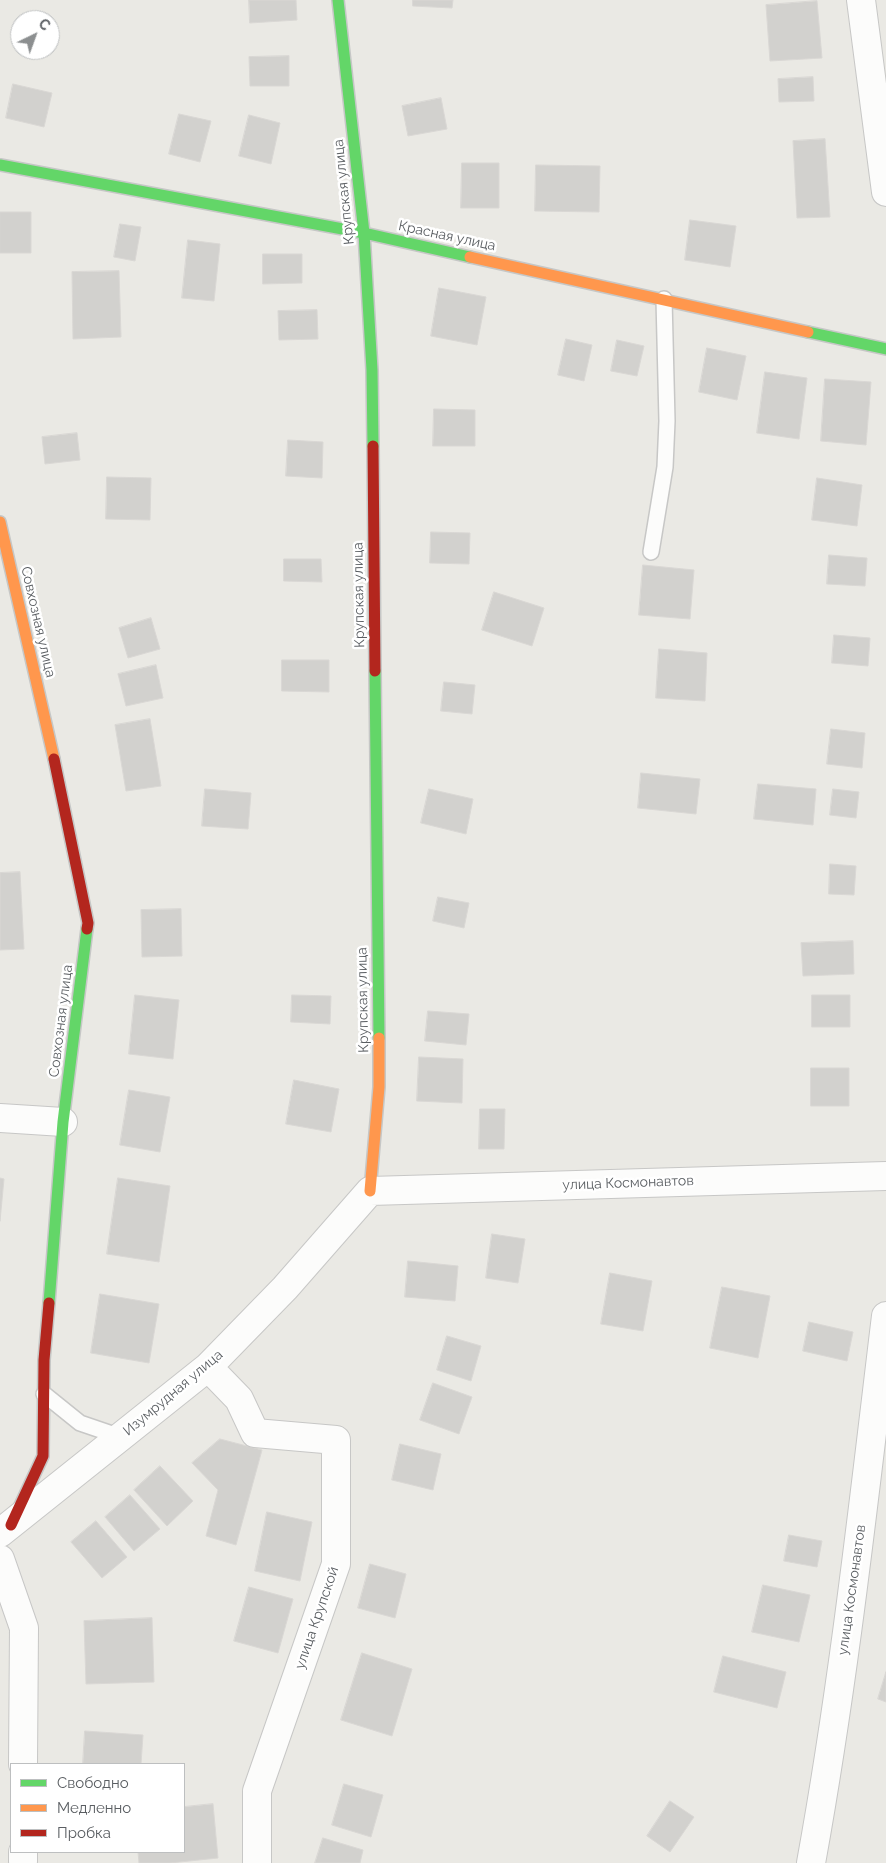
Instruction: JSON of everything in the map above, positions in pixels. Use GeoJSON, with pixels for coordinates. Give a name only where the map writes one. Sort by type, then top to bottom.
{"type":"FeatureCollection","features":[{"type":"Feature","properties":{"kind":"street","name":"Крупская улица"},"geometry":{"type":"LineString","coordinates":[[338,0],[364,233],[372,370],[379,1087],[370,1191]]}},
{"type":"Feature","properties":{"kind":"street"},"geometry":{"type":"LineString","coordinates":[[861,0],[886,192]]}},
{"type":"Feature","properties":{"kind":"street","name":"Красная улица"},"geometry":{"type":"LineString","coordinates":[[0,165],[364,233],[886,349]]}},
{"type":"Feature","properties":{"kind":"street","name":"Совхозная улица"},"geometry":{"type":"LineString","coordinates":[[0,522],[66,809],[88,923],[63,1122],[44,1360],[43,1456],[5,1529]]}},
{"type":"Feature","properties":{"kind":"street"},"geometry":{"type":"LineString","coordinates":[[0,1118],[63,1122]]}},
{"type":"Feature","properties":{"kind":"street","name":"улица Космонавтов"},"geometry":{"type":"LineString","coordinates":[[370,1191],[886,1176]]}},
{"type":"Feature","properties":{"kind":"street","name":"Изумрудная улица"},"geometry":{"type":"LineString","coordinates":[[5,1529],[208,1367],[285,1288],[370,1191]]}},
{"type":"Feature","properties":{"kind":"street","name":"улица Космонавтов"},"geometry":{"type":"LineString","coordinates":[[811,1863],[828,1771],[886,1316]]}},
{"type":"Feature","properties":{"kind":"street","name":"улица Крупской"},"geometry":{"type":"LineString","coordinates":[[208,1367],[239,1399],[255,1433],[336,1440],[336,1564],[257,1791],[257,1863]]}},
{"type":"Feature","properties":{"kind":"street"},"geometry":{"type":"LineString","coordinates":[[0,1559],[24,1628],[23,1763]]}},
{"type":"Feature","properties":{"kind":"lane"},"geometry":{"type":"LineString","coordinates":[[651,552],[665,468],[667,421],[664,300]]}},
{"type":"Feature","properties":{"kind":"lane"},"geometry":{"type":"LineString","coordinates":[[44,1394],[80,1423],[121,1438]]}},
{"type":"Feature","properties":{"kind":"building"},"geometry":{"type":"Polygon","coordinates":[[[249,0],[296,0],[297,20],[250,23],[249,0]]]}},
{"type":"Feature","properties":{"kind":"building"},"geometry":{"type":"Polygon","coordinates":[[[413,0],[453,0],[452,8],[413,6],[413,0]]]}},
{"type":"Feature","properties":{"kind":"building"},"geometry":{"type":"Polygon","coordinates":[[[817,1],[822,58],[770,61],[766,5],[817,1]]]}},
{"type":"Feature","properties":{"kind":"building"},"geometry":{"type":"Polygon","coordinates":[[[289,56],[289,86],[250,86],[249,57],[289,56]]]}},
{"type":"Feature","properties":{"kind":"building"},"geometry":{"type":"Polygon","coordinates":[[[813,77],[814,101],[779,102],[778,79],[813,77]]]}},
{"type":"Feature","properties":{"kind":"building"},"geometry":{"type":"Polygon","coordinates":[[[13,84],[52,93],[44,127],[6,118],[13,84]]]}},
{"type":"Feature","properties":{"kind":"building"},"geometry":{"type":"Polygon","coordinates":[[[441,98],[447,129],[408,136],[402,106],[441,98]]]}},
{"type":"Feature","properties":{"kind":"building"},"geometry":{"type":"Polygon","coordinates":[[[179,114],[211,121],[200,162],[169,154],[179,114]]]}},
{"type":"Feature","properties":{"kind":"building"},"geometry":{"type":"Polygon","coordinates":[[[249,115],[280,123],[271,164],[239,156],[249,115]]]}},
{"type":"Feature","properties":{"kind":"building"},"geometry":{"type":"Polygon","coordinates":[[[825,139],[830,217],[797,218],[793,141],[825,139]]]}},
{"type":"Feature","properties":{"kind":"building"},"geometry":{"type":"Polygon","coordinates":[[[462,163],[499,163],[499,208],[461,208],[462,163]]]}},
{"type":"Feature","properties":{"kind":"building"},"geometry":{"type":"Polygon","coordinates":[[[536,165],[600,166],[599,212],[535,211],[536,165]]]}},
{"type":"Feature","properties":{"kind":"building"},"geometry":{"type":"Polygon","coordinates":[[[0,212],[31,212],[31,253],[0,253],[0,212]]]}},
{"type":"Feature","properties":{"kind":"building"},"geometry":{"type":"Polygon","coordinates":[[[690,220],[736,226],[730,267],[685,260],[690,220]]]}},
{"type":"Feature","properties":{"kind":"building"},"geometry":{"type":"Polygon","coordinates":[[[120,224],[141,227],[135,261],[114,257],[120,224]]]}},
{"type":"Feature","properties":{"kind":"building"},"geometry":{"type":"Polygon","coordinates":[[[188,240],[220,244],[214,301],[182,298],[188,240]]]}},
{"type":"Feature","properties":{"kind":"building"},"geometry":{"type":"Polygon","coordinates":[[[263,254],[302,254],[302,283],[263,284],[263,254]]]}},
{"type":"Feature","properties":{"kind":"building"},"geometry":{"type":"Polygon","coordinates":[[[119,271],[121,337],[73,339],[72,272],[119,271]]]}},
{"type":"Feature","properties":{"kind":"building"},"geometry":{"type":"Polygon","coordinates":[[[439,288],[486,297],[477,345],[431,336],[439,288]]]}},
{"type":"Feature","properties":{"kind":"building"},"geometry":{"type":"Polygon","coordinates":[[[317,310],[318,339],[279,340],[278,311],[317,310]]]}},
{"type":"Feature","properties":{"kind":"building"},"geometry":{"type":"Polygon","coordinates":[[[566,339],[592,345],[584,381],[558,375],[566,339]]]}},
{"type":"Feature","properties":{"kind":"building"},"geometry":{"type":"Polygon","coordinates":[[[617,340],[644,346],[637,376],[611,371],[617,340]]]}},
{"type":"Feature","properties":{"kind":"building"},"geometry":{"type":"Polygon","coordinates":[[[707,348],[746,356],[737,400],[699,392],[707,348]]]}},
{"type":"Feature","properties":{"kind":"building"},"geometry":{"type":"Polygon","coordinates":[[[765,372],[807,378],[799,439],[757,433],[765,372]]]}},
{"type":"Feature","properties":{"kind":"building"},"geometry":{"type":"Polygon","coordinates":[[[825,379],[871,382],[866,445],[821,441],[825,379]]]}},
{"type":"Feature","properties":{"kind":"building"},"geometry":{"type":"Polygon","coordinates":[[[434,409],[475,410],[475,446],[433,446],[434,409]]]}},
{"type":"Feature","properties":{"kind":"building"},"geometry":{"type":"Polygon","coordinates":[[[77,433],[80,460],[45,464],[42,437],[77,433]]]}},
{"type":"Feature","properties":{"kind":"building"},"geometry":{"type":"Polygon","coordinates":[[[288,440],[323,442],[322,478],[286,476],[288,440]]]}},
{"type":"Feature","properties":{"kind":"building"},"geometry":{"type":"Polygon","coordinates":[[[107,477],[151,478],[150,520],[106,519],[107,477]]]}},
{"type":"Feature","properties":{"kind":"building"},"geometry":{"type":"Polygon","coordinates":[[[817,478],[862,485],[857,526],[812,520],[817,478]]]}},
{"type":"Feature","properties":{"kind":"building"},"geometry":{"type":"Polygon","coordinates":[[[431,532],[470,533],[469,564],[430,563],[431,532]]]}},
{"type":"Feature","properties":{"kind":"building"},"geometry":{"type":"Polygon","coordinates":[[[829,555],[867,558],[865,586],[827,584],[829,555]]]}},
{"type":"Feature","properties":{"kind":"building"},"geometry":{"type":"Polygon","coordinates":[[[284,559],[321,559],[322,582],[284,581],[284,559]]]}},
{"type":"Feature","properties":{"kind":"building"},"geometry":{"type":"Polygon","coordinates":[[[643,565],[694,570],[690,619],[639,615],[643,565]]]}},
{"type":"Feature","properties":{"kind":"building"},"geometry":{"type":"Polygon","coordinates":[[[494,592],[544,608],[532,646],[482,630],[494,592]]]}},
{"type":"Feature","properties":{"kind":"building"},"geometry":{"type":"Polygon","coordinates":[[[151,618],[160,649],[128,658],[119,628],[151,618]]]}},
{"type":"Feature","properties":{"kind":"building"},"geometry":{"type":"Polygon","coordinates":[[[834,635],[870,638],[868,666],[832,663],[834,635]]]}},
{"type":"Feature","properties":{"kind":"building"},"geometry":{"type":"Polygon","coordinates":[[[659,649],[707,653],[705,701],[656,698],[659,649]]]}},
{"type":"Feature","properties":{"kind":"building"},"geometry":{"type":"Polygon","coordinates":[[[282,660],[329,660],[329,692],[282,691],[282,660]]]}},
{"type":"Feature","properties":{"kind":"building"},"geometry":{"type":"Polygon","coordinates":[[[156,665],[163,698],[126,706],[118,674],[156,665]]]}},
{"type":"Feature","properties":{"kind":"building"},"geometry":{"type":"Polygon","coordinates":[[[444,682],[475,685],[472,714],[441,711],[444,682]]]}},
{"type":"Feature","properties":{"kind":"building"},"geometry":{"type":"Polygon","coordinates":[[[150,719],[161,786],[126,791],[115,725],[150,719]]]}},
{"type":"Feature","properties":{"kind":"building"},"geometry":{"type":"Polygon","coordinates":[[[831,729],[865,733],[862,768],[827,764],[831,729]]]}},
{"type":"Feature","properties":{"kind":"building"},"geometry":{"type":"Polygon","coordinates":[[[641,773],[700,779],[696,814],[638,808],[641,773]]]}},
{"type":"Feature","properties":{"kind":"building"},"geometry":{"type":"Polygon","coordinates":[[[758,784],[816,789],[813,825],[754,819],[758,784]]]}},
{"type":"Feature","properties":{"kind":"building"},"geometry":{"type":"Polygon","coordinates":[[[205,789],[251,793],[248,829],[202,826],[205,789]]]}},
{"type":"Feature","properties":{"kind":"building"},"geometry":{"type":"Polygon","coordinates":[[[429,789],[473,799],[466,834],[421,823],[429,789]]]}},
{"type":"Feature","properties":{"kind":"building"},"geometry":{"type":"Polygon","coordinates":[[[833,789],[859,792],[856,818],[830,815],[833,789]]]}},
{"type":"Feature","properties":{"kind":"building"},"geometry":{"type":"Polygon","coordinates":[[[830,864],[856,866],[854,895],[829,894],[830,864]]]}},
{"type":"Feature","properties":{"kind":"building"},"geometry":{"type":"Polygon","coordinates":[[[20,872],[24,949],[0,950],[0,873],[20,872]]]}},
{"type":"Feature","properties":{"kind":"building"},"geometry":{"type":"Polygon","coordinates":[[[438,897],[469,903],[464,928],[433,921],[438,897]]]}},
{"type":"Feature","properties":{"kind":"building"},"geometry":{"type":"Polygon","coordinates":[[[181,909],[182,956],[142,957],[141,910],[181,909]]]}},
{"type":"Feature","properties":{"kind":"building"},"geometry":{"type":"Polygon","coordinates":[[[853,941],[854,974],[803,976],[801,943],[853,941]]]}},
{"type":"Feature","properties":{"kind":"building"},"geometry":{"type":"Polygon","coordinates":[[[135,995],[179,1000],[173,1059],[129,1054],[135,995]]]}},
{"type":"Feature","properties":{"kind":"building"},"geometry":{"type":"Polygon","coordinates":[[[292,995],[331,996],[330,1024],[291,1022],[292,995]]]}},
{"type":"Feature","properties":{"kind":"building"},"geometry":{"type":"Polygon","coordinates":[[[812,995],[850,995],[850,1027],[812,1027],[812,995]]]}},
{"type":"Feature","properties":{"kind":"building"},"geometry":{"type":"Polygon","coordinates":[[[428,1011],[469,1014],[466,1045],[425,1041],[428,1011]]]}},
{"type":"Feature","properties":{"kind":"building"},"geometry":{"type":"Polygon","coordinates":[[[419,1057],[463,1059],[462,1103],[417,1101],[419,1057]]]}},
{"type":"Feature","properties":{"kind":"building"},"geometry":{"type":"Polygon","coordinates":[[[811,1068],[849,1068],[849,1106],[811,1106],[811,1068]]]}},
{"type":"Feature","properties":{"kind":"building"},"geometry":{"type":"Polygon","coordinates":[[[294,1080],[339,1089],[331,1132],[286,1124],[294,1080]]]}},
{"type":"Feature","properties":{"kind":"building"},"geometry":{"type":"Polygon","coordinates":[[[129,1090],[170,1097],[160,1152],[120,1145],[129,1090]]]}},
{"type":"Feature","properties":{"kind":"building"},"geometry":{"type":"Polygon","coordinates":[[[480,1109],[505,1109],[504,1149],[479,1149],[480,1109]]]}},
{"type":"Feature","properties":{"kind":"building"},"geometry":{"type":"Polygon","coordinates":[[[0,1178],[4,1179],[0,1221],[0,1178]]]}},
{"type":"Feature","properties":{"kind":"building"},"geometry":{"type":"Polygon","coordinates":[[[118,1178],[170,1186],[159,1262],[107,1254],[118,1178]]]}},
{"type":"Feature","properties":{"kind":"building"},"geometry":{"type":"Polygon","coordinates":[[[492,1234],[525,1239],[518,1283],[486,1278],[492,1234]]]}},
{"type":"Feature","properties":{"kind":"building"},"geometry":{"type":"Polygon","coordinates":[[[408,1261],[458,1266],[455,1301],[405,1297],[408,1261]]]}},
{"type":"Feature","properties":{"kind":"building"},"geometry":{"type":"Polygon","coordinates":[[[610,1273],[652,1281],[643,1331],[601,1324],[610,1273]]]}},
{"type":"Feature","properties":{"kind":"building"},"geometry":{"type":"Polygon","coordinates":[[[722,1287],[770,1296],[758,1358],[710,1348],[722,1287]]]}},
{"type":"Feature","properties":{"kind":"building"},"geometry":{"type":"Polygon","coordinates":[[[100,1294],[159,1304],[149,1363],[91,1353],[100,1294]]]}},
{"type":"Feature","properties":{"kind":"building"},"geometry":{"type":"Polygon","coordinates":[[[809,1322],[853,1332],[847,1361],[803,1351],[809,1322]]]}},
{"type":"Feature","properties":{"kind":"building"},"geometry":{"type":"Polygon","coordinates":[[[447,1336],[481,1346],[471,1381],[437,1370],[447,1336]]]}},
{"type":"Feature","properties":{"kind":"building"},"geometry":{"type":"Polygon","coordinates":[[[433,1383],[472,1397],[459,1434],[420,1420],[433,1383]]]}},
{"type":"Feature","properties":{"kind":"building"},"geometry":{"type":"Polygon","coordinates":[[[220,1439],[262,1450],[236,1545],[206,1536],[218,1490],[192,1463],[220,1439]]]}},
{"type":"Feature","properties":{"kind":"building"},"geometry":{"type":"Polygon","coordinates":[[[400,1444],[441,1454],[433,1490],[392,1480],[400,1444]]]}},
{"type":"Feature","properties":{"kind":"building"},"geometry":{"type":"Polygon","coordinates":[[[160,1466],[193,1501],[167,1526],[134,1490],[160,1466]]]}},
{"type":"Feature","properties":{"kind":"building"},"geometry":{"type":"Polygon","coordinates":[[[130,1495],[160,1529],[134,1551],[105,1517],[130,1495]]]}},
{"type":"Feature","properties":{"kind":"building"},"geometry":{"type":"Polygon","coordinates":[[[267,1512],[312,1522],[300,1581],[255,1571],[267,1512]]]}},
{"type":"Feature","properties":{"kind":"building"},"geometry":{"type":"Polygon","coordinates":[[[96,1521],[127,1557],[102,1578],[71,1542],[96,1521]]]}},
{"type":"Feature","properties":{"kind":"building"},"geometry":{"type":"Polygon","coordinates":[[[789,1535],[822,1541],[817,1567],[784,1561],[789,1535]]]}},
{"type":"Feature","properties":{"kind":"building"},"geometry":{"type":"Polygon","coordinates":[[[370,1564],[406,1574],[395,1618],[358,1608],[370,1564]]]}},
{"type":"Feature","properties":{"kind":"building"},"geometry":{"type":"Polygon","coordinates":[[[763,1585],[810,1595],[799,1642],[752,1632],[763,1585]]]}},
{"type":"Feature","properties":{"kind":"building"},"geometry":{"type":"Polygon","coordinates":[[[249,1587],[293,1599],[278,1653],[234,1641],[249,1587]]]}},
{"type":"Feature","properties":{"kind":"building"},"geometry":{"type":"Polygon","coordinates":[[[152,1618],[154,1682],[86,1684],[84,1621],[152,1618]]]}},
{"type":"Feature","properties":{"kind":"building"},"geometry":{"type":"Polygon","coordinates":[[[362,1653],[412,1669],[392,1736],[341,1720],[362,1653]]]}},
{"type":"Feature","properties":{"kind":"building"},"geometry":{"type":"Polygon","coordinates":[[[723,1656],[786,1672],[777,1708],[714,1692],[723,1656]]]}},
{"type":"Feature","properties":{"kind":"building"},"geometry":{"type":"Polygon","coordinates":[[[886,1672],[886,1702],[878,1699],[886,1672]]]}},
{"type":"Feature","properties":{"kind":"building"},"geometry":{"type":"Polygon","coordinates":[[[85,1731],[143,1735],[141,1763],[83,1763],[85,1731]]]}},
{"type":"Feature","properties":{"kind":"building"},"geometry":{"type":"Polygon","coordinates":[[[344,1784],[383,1795],[371,1837],[332,1825],[344,1784]]]}},
{"type":"Feature","properties":{"kind":"building"},"geometry":{"type":"Polygon","coordinates":[[[670,1801],[694,1817],[670,1852],[647,1836],[670,1801]]]}},
{"type":"Feature","properties":{"kind":"building"},"geometry":{"type":"Polygon","coordinates":[[[213,1804],[218,1858],[170,1863],[139,1863],[138,1853],[185,1853],[185,1807],[213,1804]]]}},
{"type":"Feature","properties":{"kind":"building"},"geometry":{"type":"Polygon","coordinates":[[[323,1838],[363,1850],[360,1863],[315,1863],[323,1838]]]}},
{"type":"Feature","properties":{"kind":"traffic: fast"},"geometry":{"type":"LineString","coordinates":[[338,0],[364,233],[372,370],[373,446]]}},
{"type":"Feature","properties":{"kind":"traffic: fast"},"geometry":{"type":"LineString","coordinates":[[0,165],[364,233],[470,257]]}},
{"type":"Feature","properties":{"kind":"traffic: fast"},"geometry":{"type":"LineString","coordinates":[[808,332],[886,349]]}},
{"type":"Feature","properties":{"kind":"traffic: fast"},"geometry":{"type":"LineString","coordinates":[[375,671],[379,1038]]}},
{"type":"Feature","properties":{"kind":"traffic: fast"},"geometry":{"type":"LineString","coordinates":[[49,1303],[63,1122],[87,929]]}},
{"type":"Feature","properties":{"kind":"traffic: slow"},"geometry":{"type":"LineString","coordinates":[[470,257],[808,332]]}},
{"type":"Feature","properties":{"kind":"traffic: slow"},"geometry":{"type":"LineString","coordinates":[[0,522],[54,759]]}},
{"type":"Feature","properties":{"kind":"traffic: slow"},"geometry":{"type":"LineString","coordinates":[[370,1191],[379,1087],[379,1038]]}},
{"type":"Feature","properties":{"kind":"traffic: jam"},"geometry":{"type":"LineString","coordinates":[[373,446],[375,671]]}},
{"type":"Feature","properties":{"kind":"traffic: jam"},"geometry":{"type":"LineString","coordinates":[[54,759],[88,923],[87,929]]}},
{"type":"Feature","properties":{"kind":"traffic: jam"},"geometry":{"type":"LineString","coordinates":[[11,1525],[43,1456],[44,1360],[49,1303]]}}]}
